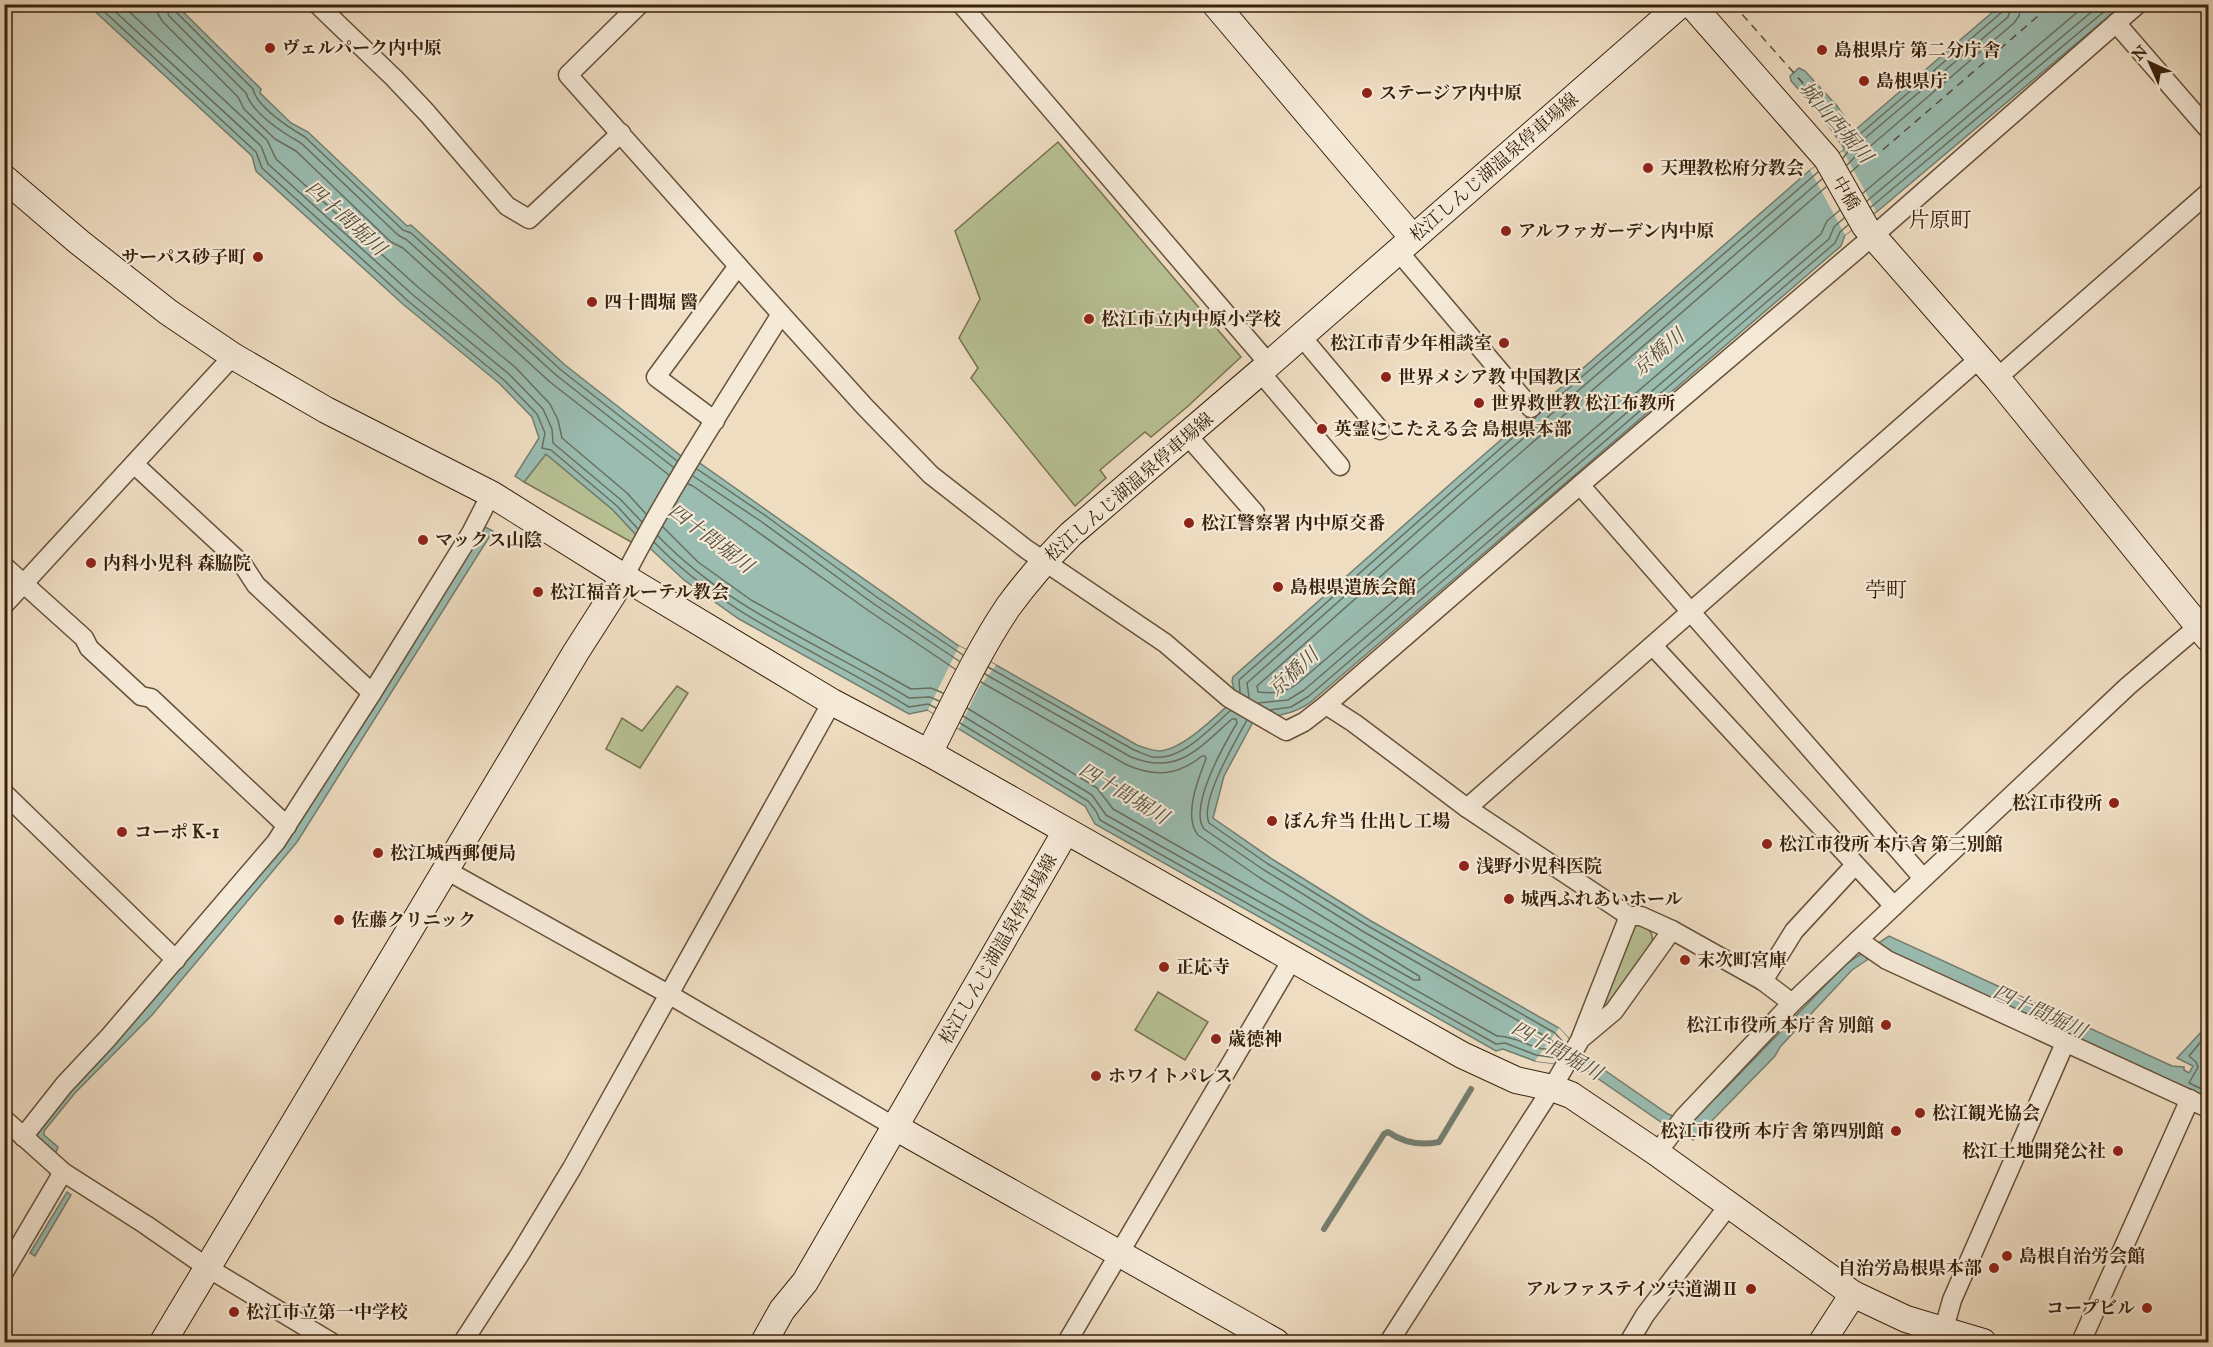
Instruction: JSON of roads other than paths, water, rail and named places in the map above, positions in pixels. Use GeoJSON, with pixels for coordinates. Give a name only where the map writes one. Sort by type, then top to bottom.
{"type":"FeatureCollection","features":[{"type":"Feature","properties":{"kind":"street"},"geometry":{"type":"LineString","coordinates":[[317,4],[420,106],[507,207],[529,219],[621,133]]}},
{"type":"Feature","properties":{"kind":"street"},"geometry":{"type":"LineString","coordinates":[[640,4],[568,75],[781,315],[931,475],[1010,537],[1165,644],[1229,698],[1286,732],[1326,705],[1869,231],[2138,4]]}},
{"type":"Feature","properties":{"kind":"street"},"geometry":{"type":"LineString","coordinates":[[961,4],[1265,368],[1340,466]]}},
{"type":"Feature","properties":{"kind":"street"},"geometry":{"type":"LineString","coordinates":[[1215,4],[1406,244],[1531,408]]}},
{"type":"Feature","properties":{"kind":"street","name":"松江しんじ湖温泉停車場線"},"geometry":{"type":"LineString","coordinates":[[929,753],[1008,608],[1045,560],[1071,534],[1265,368],[1681,4]]}},
{"type":"Feature","properties":{"kind":"street","name":"中橋"},"geometry":{"type":"LineString","coordinates":[[1691,4],[1827,159],[1869,231],[1997,378],[2205,627]]}},
{"type":"Feature","properties":{"kind":"street"},"geometry":{"type":"LineString","coordinates":[[2116,23],[2208,129]]}},
{"type":"Feature","properties":{"kind":"street"},"geometry":{"type":"LineString","coordinates":[[4,178],[79,242],[168,312],[233,356],[326,410],[491,494],[832,702],[929,753],[1462,1055],[1516,1080],[1571,1095],[1663,1144],[1729,1205],[1854,1294],[1906,1319],[1982,1342]]}},
{"type":"Feature","properties":{"kind":"street"},"geometry":{"type":"LineString","coordinates":[[1997,378],[2208,194]]}},
{"type":"Feature","properties":{"kind":"street"},"geometry":{"type":"LineString","coordinates":[[715,421],[656,377],[738,266]]}},
{"type":"Feature","properties":{"kind":"street"},"geometry":{"type":"LineString","coordinates":[[163,1342],[576,652],[624,577],[640,545],[696,450],[781,315]]}},
{"type":"Feature","properties":{"kind":"street"},"geometry":{"type":"LineString","coordinates":[[1301,336],[1380,430]]}},
{"type":"Feature","properties":{"kind":"street"},"geometry":{"type":"LineString","coordinates":[[4,605],[233,356]]}},
{"type":"Feature","properties":{"kind":"street"},"geometry":{"type":"LineString","coordinates":[[1467,808],[1980,358]]}},
{"type":"Feature","properties":{"kind":"street"},"geometry":{"type":"LineString","coordinates":[[1187,435],[1255,513]]}},
{"type":"Feature","properties":{"kind":"street"},"geometry":{"type":"LineString","coordinates":[[134,464],[243,565],[256,585],[372,693]]}},
{"type":"Feature","properties":{"kind":"street"},"geometry":{"type":"LineString","coordinates":[[1580,485],[1923,878]]}},
{"type":"Feature","properties":{"kind":"street"},"geometry":{"type":"LineString","coordinates":[[23,1137],[64,1085],[108,1038],[276,842],[372,693],[471,532],[491,494]]}},
{"type":"Feature","properties":{"kind":"street"},"geometry":{"type":"LineString","coordinates":[[4,566],[84,638],[89,648],[141,696],[151,698],[287,826]]}},
{"type":"Feature","properties":{"kind":"street"},"geometry":{"type":"LineString","coordinates":[[1663,1144],[1684,1117],[1792,1004],[1862,943],[1894,906],[1923,878],[2128,687],[2205,627]]}},
{"type":"Feature","properties":{"kind":"street"},"geometry":{"type":"LineString","coordinates":[[1653,646],[1894,906]]}},
{"type":"Feature","properties":{"kind":"street"},"geometry":{"type":"LineString","coordinates":[[463,1342],[547,1211],[832,702]]}},
{"type":"Feature","properties":{"kind":"street"},"geometry":{"type":"LineString","coordinates":[[1326,705],[1354,723],[1467,808],[1629,916],[1641,916],[1672,930],[1763,981],[1792,1004]]}},
{"type":"Feature","properties":{"kind":"street"},"geometry":{"type":"LineString","coordinates":[[4,793],[176,960]]}},
{"type":"Feature","properties":{"kind":"street","name":"松江しんじ湖温泉停車場線"},"geometry":{"type":"LineString","coordinates":[[764,1342],[782,1310],[805,1282],[1066,831]]}},
{"type":"Feature","properties":{"kind":"street"},"geometry":{"type":"LineString","coordinates":[[1763,981],[1794,931],[1855,865]]}},
{"type":"Feature","properties":{"kind":"street"},"geometry":{"type":"LineString","coordinates":[[446,870],[670,995],[895,1127],[1276,1342]]}},
{"type":"Feature","properties":{"kind":"street"},"geometry":{"type":"LineString","coordinates":[[1389,1342],[1552,1088],[1580,1040],[1629,916]]}},
{"type":"Feature","properties":{"kind":"street"},"geometry":{"type":"LineString","coordinates":[[1580,1040],[1614,1011],[1672,930]]}},
{"type":"Feature","properties":{"kind":"street"},"geometry":{"type":"LineString","coordinates":[[1862,943],[1887,960],[2208,1108]]}},
{"type":"Feature","properties":{"kind":"street"},"geometry":{"type":"LineString","coordinates":[[1067,1342],[1293,958]]}},
{"type":"Feature","properties":{"kind":"street"},"geometry":{"type":"LineString","coordinates":[[1943,1332],[1952,1300],[2066,1043]]}},
{"type":"Feature","properties":{"kind":"street"},"geometry":{"type":"LineString","coordinates":[[2082,1342],[2190,1099]]}},
{"type":"Feature","properties":{"kind":"street"},"geometry":{"type":"LineString","coordinates":[[4,1119],[63,1172],[208,1268],[331,1342]]}},
{"type":"Feature","properties":{"kind":"street"},"geometry":{"type":"LineString","coordinates":[[4,1272],[63,1172]]}},
{"type":"Feature","properties":{"kind":"street"},"geometry":{"type":"LineString","coordinates":[[1629,1342],[1645,1315],[1729,1205]]}},
{"type":"Feature","properties":{"kind":"street"},"geometry":{"type":"LineString","coordinates":[[1822,1342],[1854,1294]]}},
{"type":"Feature","properties":{"kind":"water"},"geometry":{"type":"Polygon","coordinates":[[[88,5],[176,5],[261,89],[260,93],[291,123],[308,132],[407,226],[411,225],[565,365],[685,459],[701,464],[959,646],[1137,745],[1160,751],[1190,738],[1210,721],[1236,698],[1233,677],[1810,170],[1843,151],[1844,148],[1819,112],[1791,81],[1790,76],[1799,68],[1805,71],[1837,106],[1854,131],[2001,5],[2122,5],[1879,210],[1845,235],[1841,246],[1312,701],[1291,712],[1253,722],[1224,776],[1213,818],[1272,859],[1371,921],[1559,1028],[1587,1058],[1668,1114],[1689,1122],[1724,1090],[1847,963],[1889,936],[2172,1066],[2184,1067],[2184,1070],[2189,1073],[2193,1066],[2177,1058],[2204,1029],[2205,1023],[2208,1025],[2208,1098],[1882,950],[1852,970],[1780,1047],[1775,1056],[1693,1140],[1682,1130],[1661,1122],[1581,1067],[1535,1061],[1503,1049],[1496,1051],[1095,824],[1085,806],[928,710],[909,714],[739,619],[684,580],[613,510],[546,454],[524,482],[515,476],[539,438],[532,417],[500,384],[404,305],[256,171],[252,156],[88,5]]]}},
{"type":"Feature","properties":{"kind":"water"},"geometry":{"type":"Polygon","coordinates":[[[483,526],[493,531],[297,842],[152,1015],[75,1093],[44,1131],[44,1135],[58,1147],[55,1155],[37,1138],[36,1133],[67,1089],[193,949],[483,526]]]}},
{"type":"Feature","properties":{"kind":"water"},"geometry":{"type":"Polygon","coordinates":[[[67,1192],[71,1195],[35,1256],[30,1253],[67,1192]]]}},
{"type":"Feature","properties":{"kind":"waterway"},"geometry":{"type":"LineString","coordinates":[[1324,1229],[1384,1134],[1388,1132],[1412,1143],[1439,1142],[1471,1089]]}},
{"type":"Feature","properties":{"kind":"place","name":"ヴェルパーク内中原"},"geometry":{"type":"Point","coordinates":[270,48]}},
{"type":"Feature","properties":{"kind":"place","name":"島根県庁 第二分庁舎"},"geometry":{"type":"Point","coordinates":[1822,50]}},
{"type":"Feature","properties":{"kind":"place","name":"島根県庁"},"geometry":{"type":"Point","coordinates":[1864,81]}},
{"type":"Feature","properties":{"kind":"place","name":"ステージア内中原"},"geometry":{"type":"Point","coordinates":[1367,93]}},
{"type":"Feature","properties":{"kind":"place","name":"天理教松府分教会"},"geometry":{"type":"Point","coordinates":[1648,168]}},
{"type":"Feature","properties":{"kind":"place","name":"アルファガーデン内中原"},"geometry":{"type":"Point","coordinates":[1506,231]}},
{"type":"Feature","properties":{"kind":"place","name":"サーパス砂子町"},"geometry":{"type":"Point","coordinates":[258,257]}},
{"type":"Feature","properties":{"kind":"place","name":"四十間堀 醫"},"geometry":{"type":"Point","coordinates":[592,302]}},
{"type":"Feature","properties":{"kind":"place","name":"松江市立内中原小学校"},"geometry":{"type":"Point","coordinates":[1089,319]}},
{"type":"Feature","properties":{"kind":"place","name":"松江市青少年相談室"},"geometry":{"type":"Point","coordinates":[1504,343]}},
{"type":"Feature","properties":{"kind":"place","name":"世界メシア教 中国教区"},"geometry":{"type":"Point","coordinates":[1386,377]}},
{"type":"Feature","properties":{"kind":"place","name":"世界救世教 松江布教所"},"geometry":{"type":"Point","coordinates":[1479,403]}},
{"type":"Feature","properties":{"kind":"place","name":"英霊にこたえる会 島根県本部"},"geometry":{"type":"Point","coordinates":[1322,429]}},
{"type":"Feature","properties":{"kind":"place","name":"松江警察署 内中原交番"},"geometry":{"type":"Point","coordinates":[1189,523]}},
{"type":"Feature","properties":{"kind":"place","name":"マックス山陰"},"geometry":{"type":"Point","coordinates":[423,540]}},
{"type":"Feature","properties":{"kind":"place","name":"内科小児科 森脇院"},"geometry":{"type":"Point","coordinates":[91,563]}},
{"type":"Feature","properties":{"kind":"place","name":"島根県遺族会館"},"geometry":{"type":"Point","coordinates":[1278,587]}},
{"type":"Feature","properties":{"kind":"place","name":"松江福音ルーテル教会"},"geometry":{"type":"Point","coordinates":[538,592]}},
{"type":"Feature","properties":{"kind":"place","name":"松江市役所"},"geometry":{"type":"Point","coordinates":[2114,803]}},
{"type":"Feature","properties":{"kind":"place","name":"ぼん弁当 仕出し工場"},"geometry":{"type":"Point","coordinates":[1272,821]}},
{"type":"Feature","properties":{"kind":"place","name":"コーポ K-1"},"geometry":{"type":"Point","coordinates":[122,832]}},
{"type":"Feature","properties":{"kind":"place","name":"松江市役所 本庁舎 第三別館"},"geometry":{"type":"Point","coordinates":[1767,844]}},
{"type":"Feature","properties":{"kind":"place","name":"松江城西郵便局"},"geometry":{"type":"Point","coordinates":[378,853]}},
{"type":"Feature","properties":{"kind":"place","name":"浅野小児科医院"},"geometry":{"type":"Point","coordinates":[1464,866]}},
{"type":"Feature","properties":{"kind":"place","name":"城西ふれあいホール"},"geometry":{"type":"Point","coordinates":[1509,899]}},
{"type":"Feature","properties":{"kind":"place","name":"佐藤クリニック"},"geometry":{"type":"Point","coordinates":[339,920]}},
{"type":"Feature","properties":{"kind":"place","name":"末次町宮庫"},"geometry":{"type":"Point","coordinates":[1685,960]}},
{"type":"Feature","properties":{"kind":"place","name":"正応寺"},"geometry":{"type":"Point","coordinates":[1164,967]}},
{"type":"Feature","properties":{"kind":"place","name":"松江市役所 本庁舎 別館"},"geometry":{"type":"Point","coordinates":[1886,1025]}},
{"type":"Feature","properties":{"kind":"place","name":"歳徳神"},"geometry":{"type":"Point","coordinates":[1216,1039]}},
{"type":"Feature","properties":{"kind":"place","name":"ホワイトパレス"},"geometry":{"type":"Point","coordinates":[1096,1076]}},
{"type":"Feature","properties":{"kind":"place","name":"松江観光協会"},"geometry":{"type":"Point","coordinates":[1920,1113]}},
{"type":"Feature","properties":{"kind":"place","name":"松江市役所 本庁舎 第四別館"},"geometry":{"type":"Point","coordinates":[1896,1131]}},
{"type":"Feature","properties":{"kind":"place","name":"松江土地開発公社"},"geometry":{"type":"Point","coordinates":[2118,1151]}},
{"type":"Feature","properties":{"kind":"place","name":"島根自治労会館"},"geometry":{"type":"Point","coordinates":[2007,1256]}},
{"type":"Feature","properties":{"kind":"place","name":"自治労島根県本部"},"geometry":{"type":"Point","coordinates":[1994,1268]}},
{"type":"Feature","properties":{"kind":"place","name":"アルファステイツ宍道湖Ⅱ"},"geometry":{"type":"Point","coordinates":[1751,1289]}},
{"type":"Feature","properties":{"kind":"place","name":"コープビル"},"geometry":{"type":"Point","coordinates":[2147,1308]}},
{"type":"Feature","properties":{"kind":"place","name":"松江市立第一中学校"},"geometry":{"type":"Point","coordinates":[234,1312]}},
{"type":"Feature","properties":{"kind":"district","name":"片原町"},"geometry":{"type":"Point","coordinates":[1940,220]}},
{"type":"Feature","properties":{"kind":"district","name":"苧町"},"geometry":{"type":"Point","coordinates":[1886,590]}},
{"type":"Feature","properties":{"kind":"water label","name":"城山西堀川"},"geometry":{"type":"Point","coordinates":[1836,122]}},
{"type":"Feature","properties":{"kind":"water label","name":"四十間堀川"},"geometry":{"type":"Point","coordinates":[346,218]}},
{"type":"Feature","properties":{"kind":"water label","name":"京橋川"},"geometry":{"type":"Point","coordinates":[1658,352]}},
{"type":"Feature","properties":{"kind":"water label","name":"四十間堀川"},"geometry":{"type":"Point","coordinates":[711,538]}},
{"type":"Feature","properties":{"kind":"water label","name":"京橋川"},"geometry":{"type":"Point","coordinates":[1293,672]}},
{"type":"Feature","properties":{"kind":"water label","name":"四十間堀川"},"geometry":{"type":"Point","coordinates":[1124,793]}},
{"type":"Feature","properties":{"kind":"water label","name":"四十間堀川"},"geometry":{"type":"Point","coordinates":[2040,1011]}},
{"type":"Feature","properties":{"kind":"water label","name":"四十間堀川"},"geometry":{"type":"Point","coordinates":[1557,1050]}}]}
